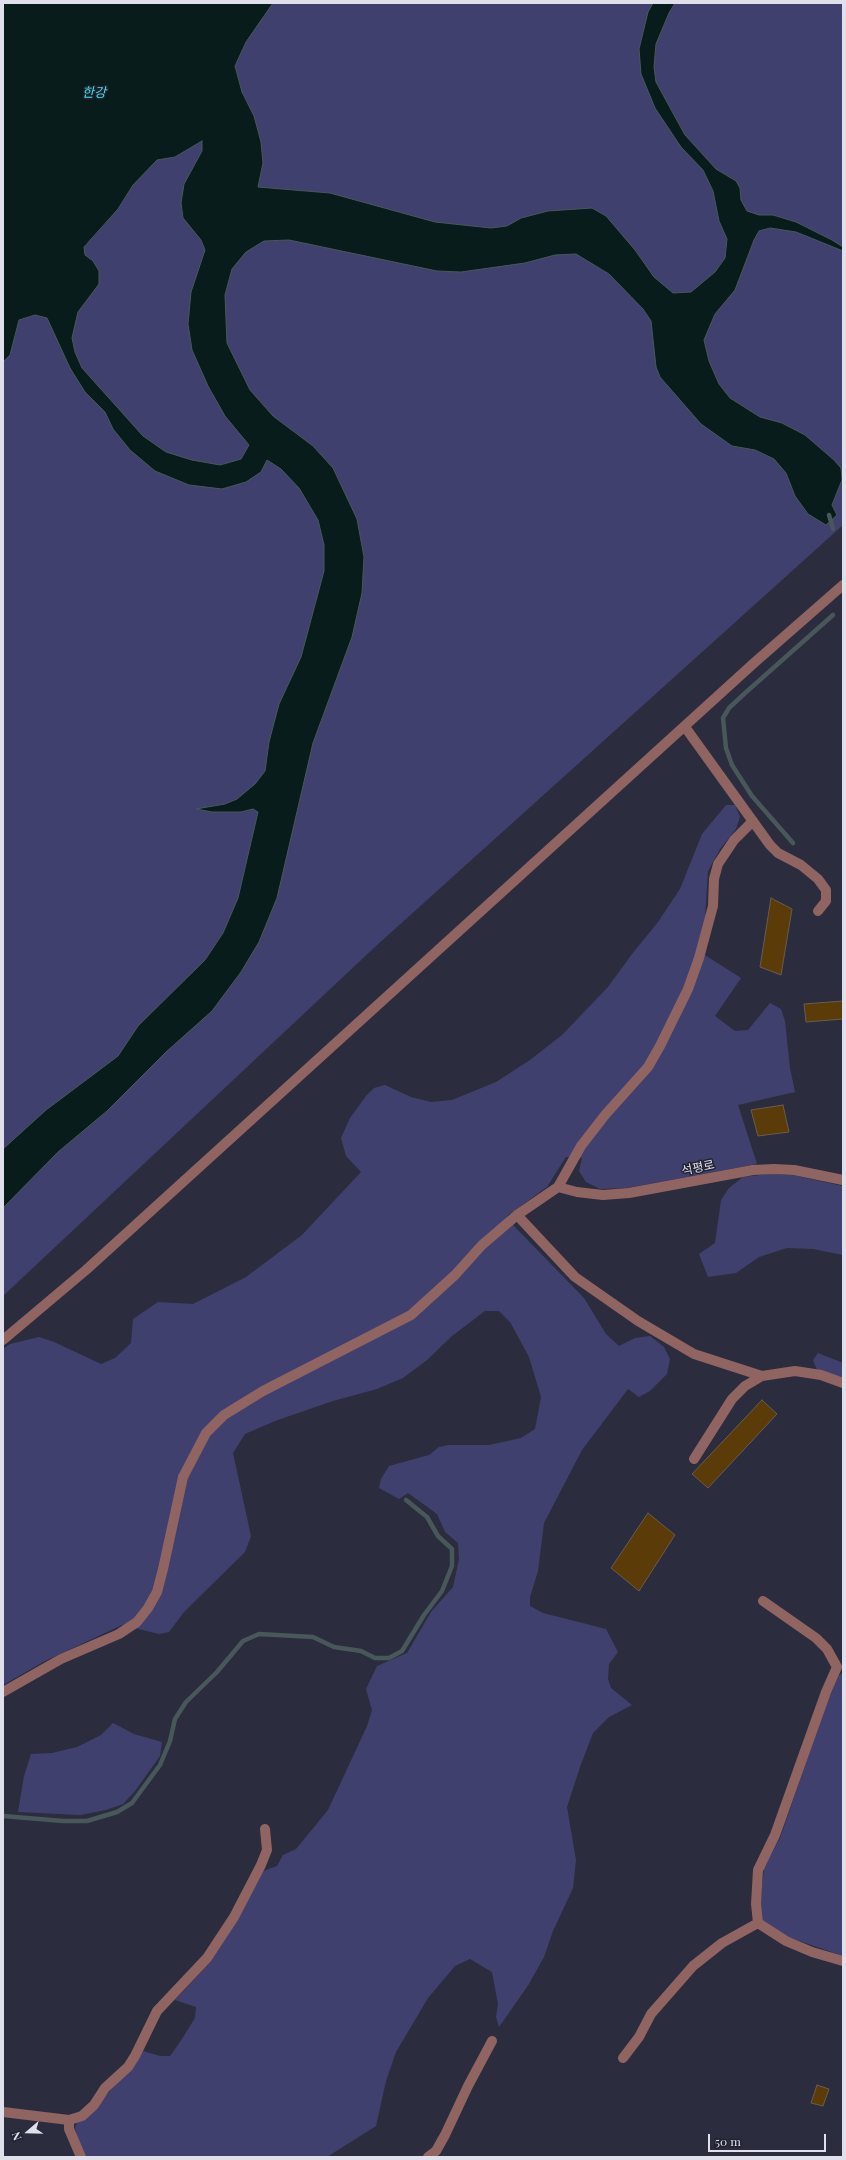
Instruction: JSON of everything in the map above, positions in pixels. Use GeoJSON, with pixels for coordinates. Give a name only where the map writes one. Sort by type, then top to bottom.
{"type":"FeatureCollection","features":[{"type":"Feature","properties":{"kind":"street"},"geometry":{"type":"LineString","coordinates":[[3,1340],[86,1270],[754,664],[839,593],[843,585]]}},
{"type":"Feature","properties":{"kind":"street"},"geometry":{"type":"LineString","coordinates":[[685,727],[778,853],[801,865],[818,879],[826,890],[826,901],[818,911]]}},
{"type":"Feature","properties":{"kind":"street"},"geometry":{"type":"LineString","coordinates":[[3,1692],[61,1659],[119,1634],[141,1618],[157,1592],[182,1477],[206,1433],[224,1415],[263,1391],[411,1314],[455,1275],[482,1245],[517,1215],[558,1187],[581,1146],[605,1115],[648,1067],[660,1046],[688,989],[699,958],[713,906],[714,879],[718,864],[734,840],[753,821]]}},
{"type":"Feature","properties":{"kind":"street","name":"석평로"},"geometry":{"type":"LineString","coordinates":[[558,1187],[577,1192],[604,1195],[629,1194],[753,1170],[774,1169],[794,1170],[843,1180]]}},
{"type":"Feature","properties":{"kind":"street"},"geometry":{"type":"LineString","coordinates":[[517,1215],[575,1277],[638,1321],[694,1354],[762,1376]]}},
{"type":"Feature","properties":{"kind":"street"},"geometry":{"type":"LineString","coordinates":[[694,1459],[732,1399],[745,1386],[762,1376],[795,1371],[821,1375],[843,1383]]}},
{"type":"Feature","properties":{"kind":"street"},"geometry":{"type":"LineString","coordinates":[[758,1923],[756,1904],[758,1870],[775,1835],[826,1692],[840,1666],[816,1638],[763,1601]]}},
{"type":"Feature","properties":{"kind":"street"},"geometry":{"type":"LineString","coordinates":[[3,2112],[69,2120],[82,2116],[94,2105],[105,2088],[128,2067],[157,2011],[207,1958],[234,1917],[262,1865],[266,1850],[265,1829]]}},
{"type":"Feature","properties":{"kind":"street"},"geometry":{"type":"LineString","coordinates":[[758,1923],[786,1941],[812,1952],[843,1961]]}},
{"type":"Feature","properties":{"kind":"street"},"geometry":{"type":"LineString","coordinates":[[623,2058],[639,2038],[651,2014],[693,1966],[722,1943],[758,1923]]}},
{"type":"Feature","properties":{"kind":"street"},"geometry":{"type":"LineString","coordinates":[[428,2157],[436,2151],[445,2135],[468,2086],[492,2041]]}},
{"type":"Feature","properties":{"kind":"street"},"geometry":{"type":"LineString","coordinates":[[69,2120],[69,2129],[81,2157]]}},
{"type":"Feature","properties":{"kind":"shaded area"},"geometry":{"type":"Polygon","coordinates":[[[273,3],[843,3],[843,525],[376,946],[3,1296],[3,362],[10,355],[19,320],[35,315],[93,261],[85,255],[84,247],[118,209],[133,185],[157,160],[175,157],[235,66],[246,42],[273,3]]]}},
{"type":"Feature","properties":{"kind":"shaded area"},"geometry":{"type":"Polygon","coordinates":[[[726,805],[735,805],[740,817],[736,829],[720,849],[708,871],[705,918],[697,950],[741,978],[715,1016],[735,1031],[748,1030],[770,1003],[781,1009],[785,1021],[790,1068],[795,1092],[738,1105],[757,1164],[627,1188],[600,1189],[586,1182],[579,1171],[582,1158],[566,1157],[547,1187],[507,1216],[515,1227],[584,1298],[606,1334],[619,1346],[635,1338],[650,1336],[664,1347],[670,1359],[667,1374],[650,1391],[639,1397],[628,1389],[582,1450],[544,1523],[538,1571],[530,1597],[530,1606],[543,1613],[606,1629],[618,1652],[609,1664],[608,1679],[611,1688],[632,1705],[609,1717],[593,1733],[580,1767],[567,1807],[576,1860],[573,1888],[553,1931],[544,1957],[529,1984],[499,2027],[496,2017],[498,2004],[492,1972],[470,1959],[455,1966],[428,1998],[396,2052],[386,2081],[376,2126],[327,2157],[86,2157],[77,2137],[75,2128],[77,2122],[98,2105],[143,2051],[160,2056],[170,2056],[180,2042],[195,2018],[196,2007],[175,2000],[209,1963],[242,1910],[263,1871],[277,1866],[283,1855],[296,1849],[328,1810],[367,1726],[372,1710],[366,1689],[377,1666],[407,1653],[431,1612],[453,1587],[459,1559],[458,1543],[445,1532],[437,1514],[408,1493],[399,1499],[379,1488],[381,1479],[389,1466],[429,1455],[439,1447],[449,1445],[489,1445],[521,1438],[535,1429],[541,1397],[529,1357],[510,1322],[499,1311],[485,1311],[452,1336],[427,1360],[403,1378],[377,1389],[333,1401],[275,1421],[245,1434],[233,1453],[251,1536],[245,1552],[184,1612],[169,1632],[159,1634],[122,1625],[45,1661],[3,1685],[3,1349],[10,1344],[39,1337],[54,1342],[101,1364],[115,1358],[131,1343],[133,1319],[158,1302],[193,1304],[246,1277],[302,1235],[361,1172],[346,1156],[341,1138],[350,1118],[366,1096],[374,1088],[385,1085],[411,1097],[431,1102],[452,1100],[496,1082],[530,1060],[562,1035],[608,987],[658,922],[680,889],[702,834],[726,805]]]}},
{"type":"Feature","properties":{"kind":"shaded area"},"geometry":{"type":"Polygon","coordinates":[[[769,1174],[792,1175],[843,1186],[843,1255],[813,1249],[787,1248],[759,1257],[736,1273],[708,1277],[699,1254],[715,1243],[721,1200],[729,1188],[743,1177],[769,1174]]]}},
{"type":"Feature","properties":{"kind":"shaded area"},"geometry":{"type":"Polygon","coordinates":[[[818,1353],[843,1363],[843,1378],[817,1370],[813,1360],[818,1353]]]}},
{"type":"Feature","properties":{"kind":"shaded area"},"geometry":{"type":"Polygon","coordinates":[[[843,1673],[843,1956],[788,1937],[761,1921],[760,1906],[764,1868],[780,1838],[827,1702],[839,1675],[843,1673]]]}},
{"type":"Feature","properties":{"kind":"shaded area"},"geometry":{"type":"Polygon","coordinates":[[[113,1723],[134,1734],[162,1742],[160,1756],[135,1791],[123,1804],[106,1810],[80,1815],[18,1812],[24,1776],[31,1754],[52,1753],[77,1747],[101,1735],[113,1723]]]}},
{"type":"Feature","properties":{"kind":"water","name":"한강"},"geometry":{"type":"Polygon","coordinates":[[[3,3],[273,3],[246,42],[235,66],[242,92],[254,116],[261,142],[263,163],[258,187],[330,193],[435,222],[491,228],[507,226],[521,218],[548,211],[592,208],[606,216],[635,250],[654,277],[673,293],[691,292],[715,272],[725,258],[727,239],[719,221],[713,191],[703,170],[681,147],[655,108],[641,74],[639,49],[648,12],[653,3],[675,3],[669,13],[656,44],[654,67],[656,82],[685,135],[716,169],[736,181],[740,188],[741,200],[747,211],[759,215],[773,215],[796,222],[843,247],[843,251],[796,232],[770,228],[759,231],[754,240],[735,290],[715,314],[704,340],[709,361],[719,384],[730,398],[760,417],[782,423],[805,435],[841,468],[842,480],[832,505],[837,515],[826,525],[808,514],[795,496],[786,473],[774,459],[755,450],[732,446],[701,424],[660,377],[656,367],[651,321],[643,309],[609,274],[576,254],[555,255],[525,263],[461,272],[437,271],[289,240],[264,241],[246,252],[232,269],[225,295],[227,343],[250,390],[273,416],[313,446],[333,468],[357,519],[364,557],[362,593],[352,637],[313,743],[277,898],[259,942],[241,972],[212,1011],[166,1052],[107,1111],[58,1152],[3,1208],[3,1149],[46,1110],[118,1056],[138,1026],[205,960],[223,933],[238,898],[258,812],[253,809],[241,812],[212,812],[196,809],[225,804],[237,799],[255,784],[265,771],[269,742],[279,704],[301,657],[324,571],[324,545],[318,520],[299,488],[281,469],[267,460],[261,472],[246,482],[222,489],[189,485],[155,471],[130,450],[113,429],[105,412],[85,392],[70,368],[47,318],[35,315],[19,320],[10,355],[3,362],[3,3]],[[202,141],[175,157],[157,160],[133,185],[118,209],[84,247],[85,255],[93,261],[99,271],[99,284],[78,312],[72,338],[75,352],[82,368],[143,436],[166,452],[192,460],[220,465],[241,459],[249,445],[225,416],[208,386],[192,350],[188,324],[191,292],[205,250],[201,240],[183,218],[181,203],[184,184],[202,151],[202,141]]]}},
{"type":"Feature","properties":{"kind":"building"},"geometry":{"type":"Polygon","coordinates":[[[771,898],[792,909],[781,975],[760,967],[771,898]]]}},
{"type":"Feature","properties":{"kind":"building"},"geometry":{"type":"Polygon","coordinates":[[[843,1001],[843,1019],[806,1022],[804,1004],[843,1001]]]}},
{"type":"Feature","properties":{"kind":"building"},"geometry":{"type":"Polygon","coordinates":[[[783,1105],[789,1132],[758,1136],[751,1110],[783,1105]]]}},
{"type":"Feature","properties":{"kind":"building"},"geometry":{"type":"Polygon","coordinates":[[[762,1400],[777,1414],[708,1488],[692,1474],[762,1400]]]}},
{"type":"Feature","properties":{"kind":"building"},"geometry":{"type":"Polygon","coordinates":[[[648,1513],[675,1535],[639,1591],[611,1568],[648,1513]]]}},
{"type":"Feature","properties":{"kind":"building"},"geometry":{"type":"Polygon","coordinates":[[[817,2085],[829,2089],[823,2106],[811,2103],[817,2085]]]}},
{"type":"Feature","properties":{"kind":"waterway"},"geometry":{"type":"LineString","coordinates":[[829,515],[833,529]]}},
{"type":"Feature","properties":{"kind":"waterway"},"geometry":{"type":"LineString","coordinates":[[793,843],[752,796],[732,765],[726,748],[723,718],[729,708],[833,615]]}},
{"type":"Feature","properties":{"kind":"waterway"},"geometry":{"type":"LineString","coordinates":[[3,1816],[63,1821],[87,1821],[117,1812],[132,1803],[160,1765],[170,1741],[175,1719],[186,1702],[217,1672],[243,1641],[259,1634],[313,1637],[334,1647],[361,1651],[375,1658],[389,1658],[402,1651],[424,1615],[442,1591],[452,1566],[452,1549],[438,1536],[427,1517],[406,1500]]}}]}
